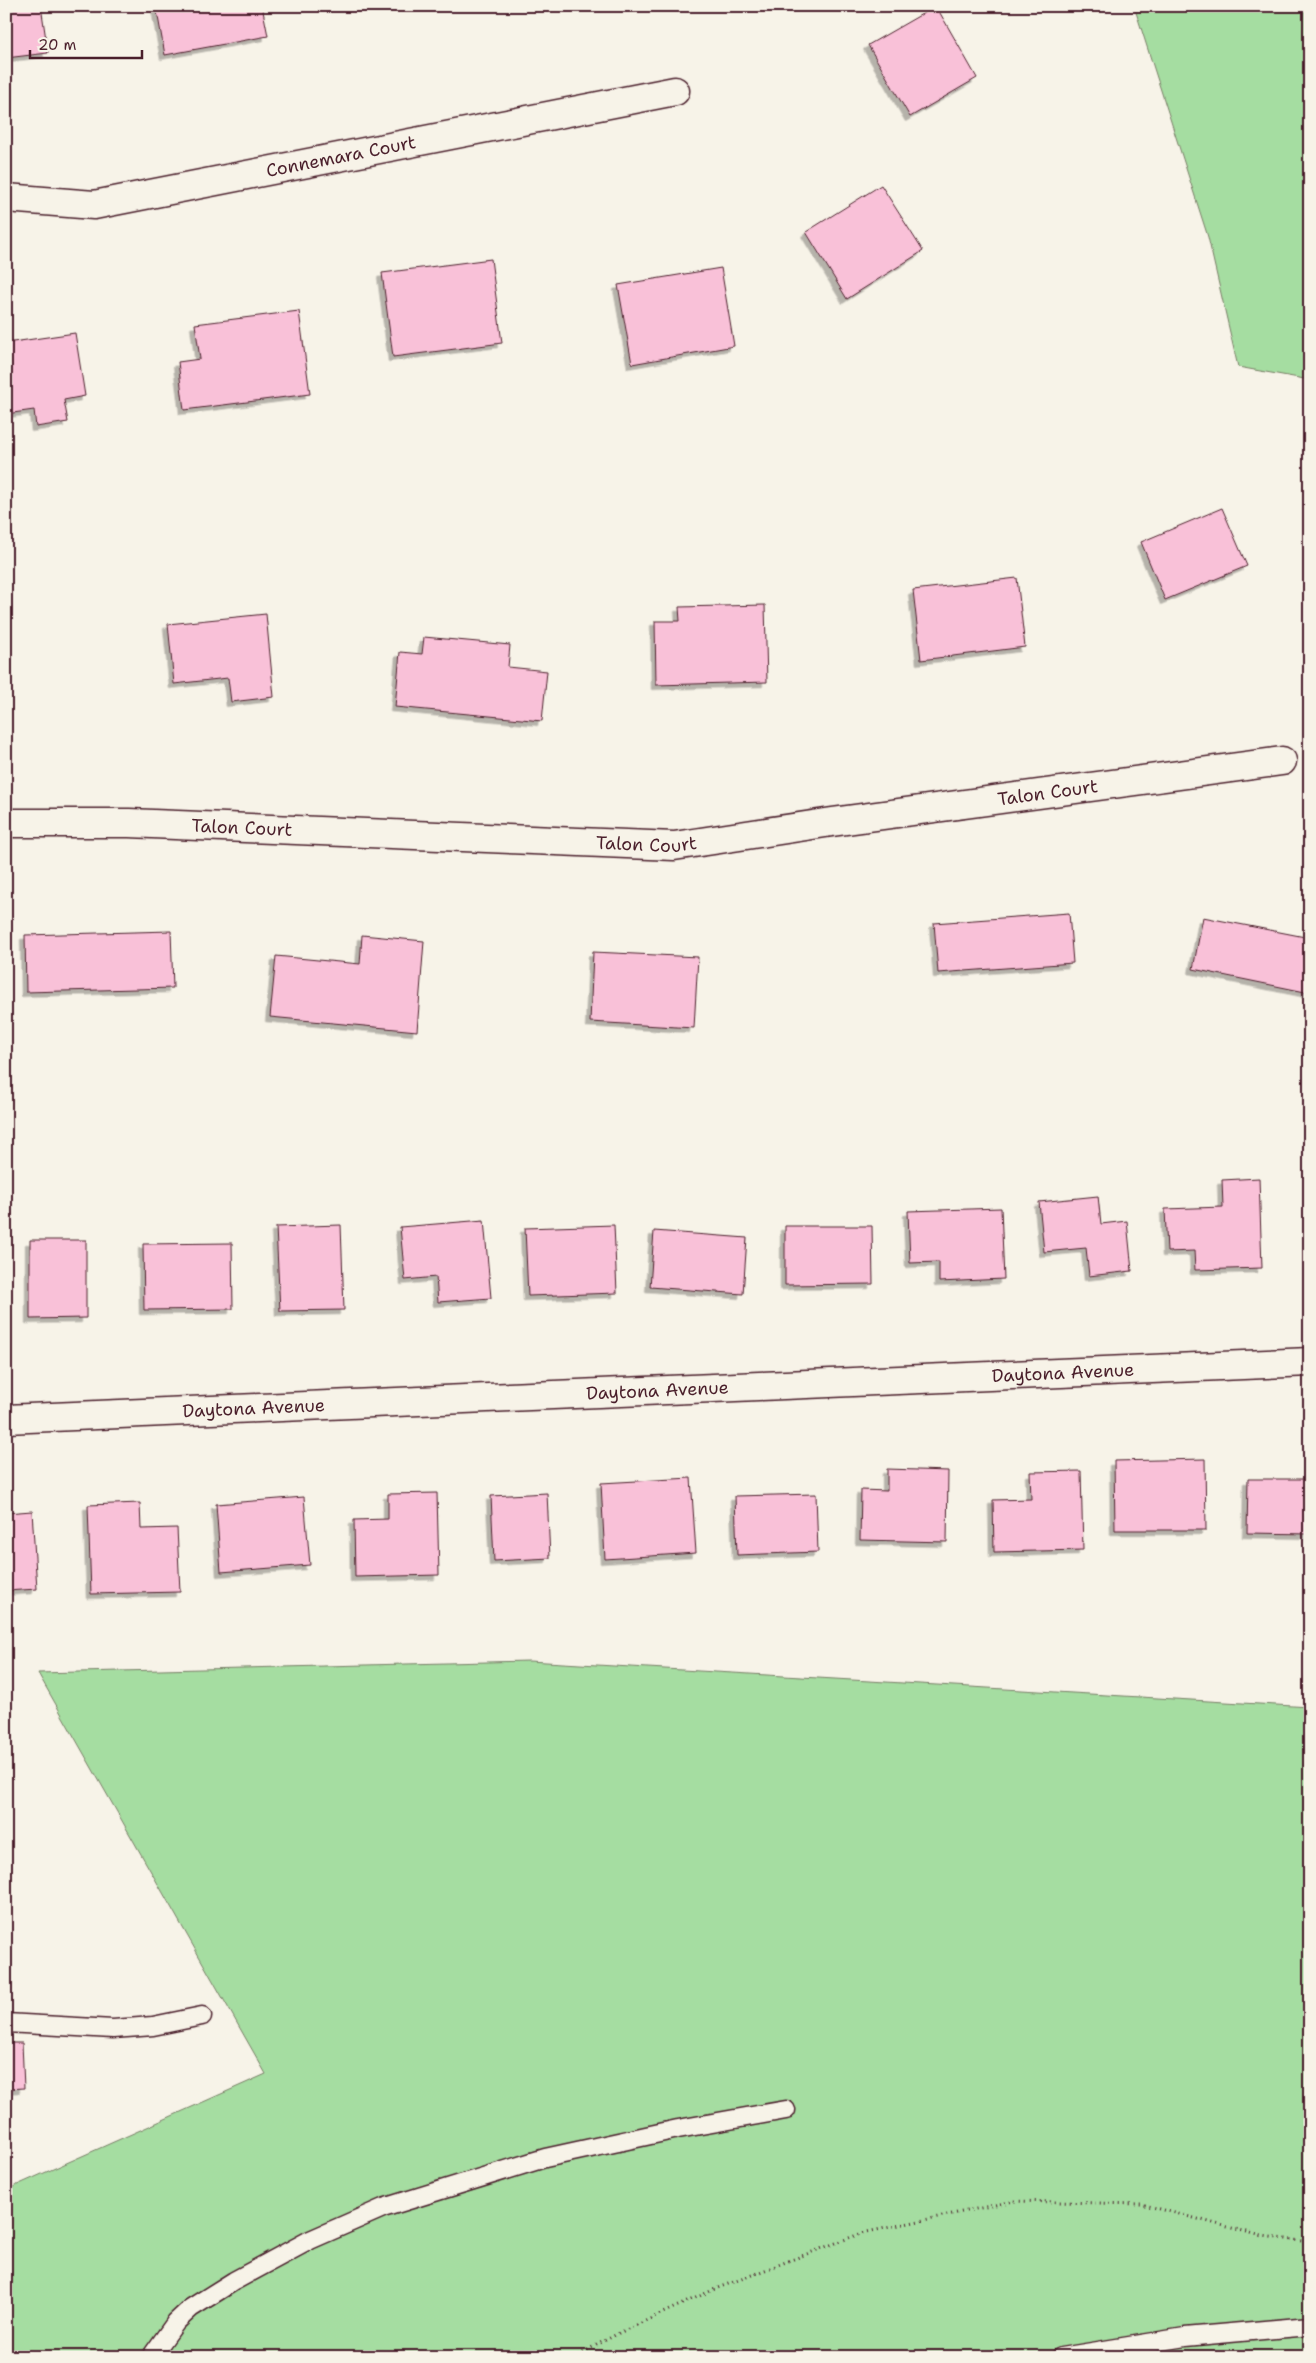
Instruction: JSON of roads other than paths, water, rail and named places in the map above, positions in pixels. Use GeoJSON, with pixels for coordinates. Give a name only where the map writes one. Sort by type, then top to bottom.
{"type":"FeatureCollection","features":[{"type":"Feature","properties":{"kind":"street","name":"Connemara Court"},"geometry":{"type":"LineString","coordinates":[[6,198],[94,205],[675,90]]}},
{"type":"Feature","properties":{"kind":"street","name":"Talon Court"},"geometry":{"type":"LineString","coordinates":[[6,823],[129,823],[674,846],[1282,761]]}},
{"type":"Feature","properties":{"kind":"street","name":"Daytona Avenue"},"geometry":{"type":"LineString","coordinates":[[6,1418],[1310,1362]]}},
{"type":"Feature","properties":{"kind":"lane"},"geometry":{"type":"LineString","coordinates":[[6,2023],[114,2029],[153,2026],[202,2016]]}},
{"type":"Feature","properties":{"kind":"lane"},"geometry":{"type":"LineString","coordinates":[[152,2357],[176,2322],[191,2308],[234,2281],[310,2240],[374,2212],[544,2158],[678,2129],[786,2110]]}},
{"type":"Feature","properties":{"kind":"lane"},"geometry":{"type":"LineString","coordinates":[[1062,2357],[1184,2338],[1310,2326]]}}]}
